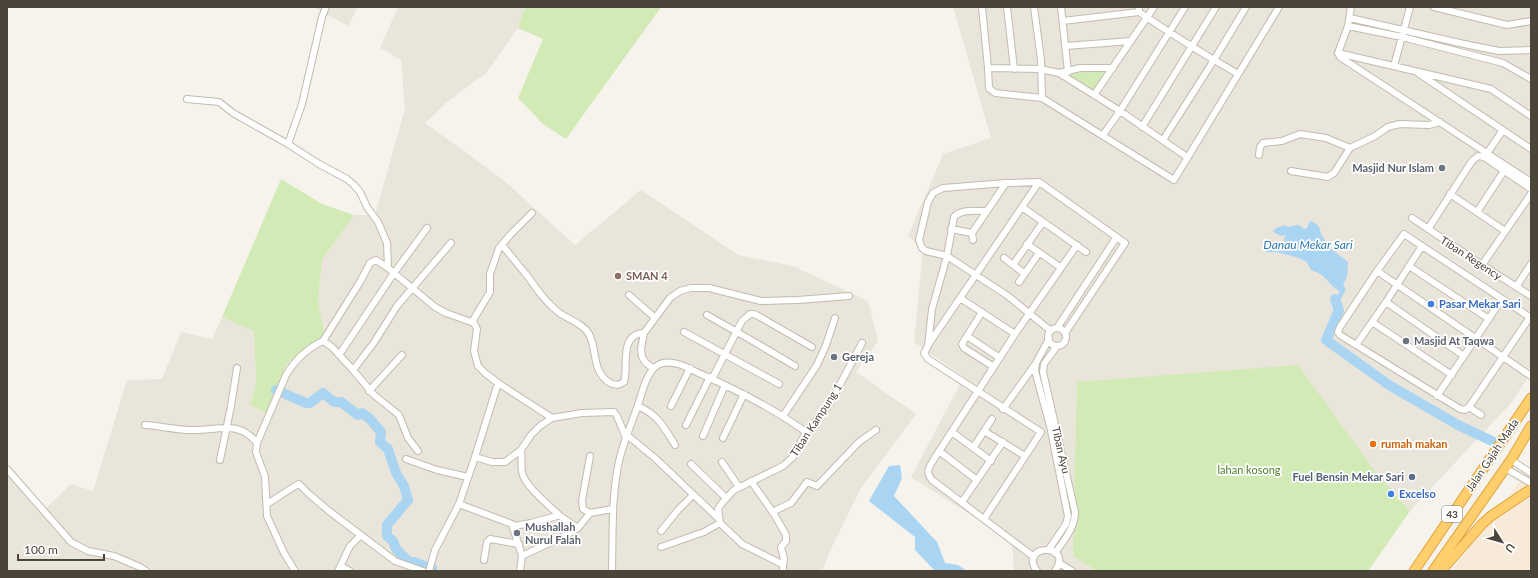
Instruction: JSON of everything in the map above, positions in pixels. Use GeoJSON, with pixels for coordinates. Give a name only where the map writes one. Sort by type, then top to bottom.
{"type":"FeatureCollection","features":[{"type":"Feature","properties":{"kind":"highway","name":"Jalan Gajah Mada"},"geometry":{"type":"LineString","coordinates":[[1414,571],[1531,398]]}},
{"type":"Feature","properties":{"kind":"highway","name":"Jalan Gajah Mada"},"geometry":{"type":"LineString","coordinates":[[1433,571],[1508,464],[1531,426]]}},
{"type":"Feature","properties":{"kind":"highway"},"geometry":{"type":"LineString","coordinates":[[1497,448],[1508,464]]}},
{"type":"Feature","properties":{"kind":"highway"},"geometry":{"type":"LineString","coordinates":[[1491,458],[1508,464]]}},
{"type":"Feature","properties":{"kind":"highway"},"geometry":{"type":"LineString","coordinates":[[1441,571],[1487,520],[1531,489]]}},
{"type":"Feature","properties":{"kind":"street"},"geometry":{"type":"LineString","coordinates":[[288,144],[302,104],[322,17],[326,7]]}},
{"type":"Feature","properties":{"kind":"street"},"geometry":{"type":"LineString","coordinates":[[982,7],[989,88],[992,92],[1042,98],[1174,180],[1278,8]]}},
{"type":"Feature","properties":{"kind":"street"},"geometry":{"type":"LineString","coordinates":[[1008,7],[1014,69]]}},
{"type":"Feature","properties":{"kind":"street"},"geometry":{"type":"LineString","coordinates":[[1034,7],[1041,60],[1040,70],[1042,98]]}},
{"type":"Feature","properties":{"kind":"street"},"geometry":{"type":"LineString","coordinates":[[1061,7],[1068,72]]}},
{"type":"Feature","properties":{"kind":"street"},"geometry":{"type":"LineString","coordinates":[[1094,95],[1148,18],[1154,7]]}},
{"type":"Feature","properties":{"kind":"street"},"geometry":{"type":"LineString","coordinates":[[1103,135],[1120,111],[1185,7]]}},
{"type":"Feature","properties":{"kind":"street"},"geometry":{"type":"LineString","coordinates":[[1142,126],[1216,7]]}},
{"type":"Feature","properties":{"kind":"street"},"geometry":{"type":"LineString","coordinates":[[1163,140],[1246,7]]}},
{"type":"Feature","properties":{"kind":"street"},"geometry":{"type":"LineString","coordinates":[[1338,53],[1348,26],[1352,7]]}},
{"type":"Feature","properties":{"kind":"street"},"geometry":{"type":"LineString","coordinates":[[1394,66],[1410,7]]}},
{"type":"Feature","properties":{"kind":"street"},"geometry":{"type":"LineString","coordinates":[[1436,7],[1507,25],[1531,21]]}},
{"type":"Feature","properties":{"kind":"street"},"geometry":{"type":"LineString","coordinates":[[1063,21],[1139,9],[1148,18],[1170,31],[1192,47],[1238,74]]}},
{"type":"Feature","properties":{"kind":"street"},"geometry":{"type":"LineString","coordinates":[[1350,18],[1499,51],[1531,50]]}},
{"type":"Feature","properties":{"kind":"street"},"geometry":{"type":"LineString","coordinates":[[1348,26],[1402,37],[1503,63],[1531,79]]}},
{"type":"Feature","properties":{"kind":"street"},"geometry":{"type":"LineString","coordinates":[[1066,46],[1131,41]]}},
{"type":"Feature","properties":{"kind":"street"},"geometry":{"type":"LineString","coordinates":[[1338,53],[1491,89],[1531,116]]}},
{"type":"Feature","properties":{"kind":"street"},"geometry":{"type":"LineString","coordinates":[[1338,53],[1341,58],[1488,152],[1531,182]]}},
{"type":"Feature","properties":{"kind":"street"},"geometry":{"type":"LineString","coordinates":[[988,68],[1040,70],[1059,73],[1080,68],[1113,68]]}},
{"type":"Feature","properties":{"kind":"street"},"geometry":{"type":"LineString","coordinates":[[1415,71],[1531,149]]}},
{"type":"Feature","properties":{"kind":"street"},"geometry":{"type":"LineString","coordinates":[[1059,73],[1120,111],[1187,157]]}},
{"type":"Feature","properties":{"kind":"street"},"geometry":{"type":"LineString","coordinates":[[187,99],[219,102],[233,113],[346,179],[360,192],[367,207],[378,222],[387,242],[388,268]]}},
{"type":"Feature","properties":{"kind":"street"},"geometry":{"type":"LineString","coordinates":[[1291,171],[1328,177],[1334,173],[1350,148],[1375,136],[1394,124],[1419,125],[1440,122]]}},
{"type":"Feature","properties":{"kind":"street"},"geometry":{"type":"LineString","coordinates":[[1488,152],[1503,130]]}},
{"type":"Feature","properties":{"kind":"street"},"geometry":{"type":"LineString","coordinates":[[1260,155],[1260,147],[1266,141],[1282,141],[1300,134],[1326,138],[1350,148]]}},
{"type":"Feature","properties":{"kind":"street"},"geometry":{"type":"LineString","coordinates":[[1428,229],[1472,160],[1478,156],[1484,157],[1531,189]]}},
{"type":"Feature","properties":{"kind":"street"},"geometry":{"type":"LineString","coordinates":[[1477,212],[1504,171]]}},
{"type":"Feature","properties":{"kind":"street"},"geometry":{"type":"LineString","coordinates":[[1039,182],[975,274],[924,354],[926,358],[1003,409],[1041,432]]}},
{"type":"Feature","properties":{"kind":"street"},"geometry":{"type":"LineString","coordinates":[[1051,331],[1030,313],[975,274],[947,256],[926,251],[922,248],[919,243],[928,202],[933,193],[943,188],[1039,182],[1125,243],[1065,333]]}},
{"type":"Feature","properties":{"kind":"street"},"geometry":{"type":"LineString","coordinates":[[973,240],[972,233],[1006,183]]}},
{"type":"Feature","properties":{"kind":"street"},"geometry":{"type":"LineString","coordinates":[[1450,194],[1505,231]]}},
{"type":"Feature","properties":{"kind":"street"},"geometry":{"type":"LineString","coordinates":[[1482,265],[1531,194]]}},
{"type":"Feature","properties":{"kind":"street"},"geometry":{"type":"LineString","coordinates":[[1022,207],[1086,252]]}},
{"type":"Feature","properties":{"kind":"street"},"geometry":{"type":"LineString","coordinates":[[928,346],[932,309],[947,256],[954,217],[957,214],[986,211]]}},
{"type":"Feature","properties":{"kind":"street"},"geometry":{"type":"LineString","coordinates":[[472,322],[490,292],[490,274],[499,248],[532,213]]}},
{"type":"Feature","properties":{"kind":"street","name":"Tiban Regency"},"geometry":{"type":"LineString","coordinates":[[1412,218],[1531,296]]}},
{"type":"Feature","properties":{"kind":"street"},"geometry":{"type":"LineString","coordinates":[[1013,265],[1043,222]]}},
{"type":"Feature","properties":{"kind":"street"},"geometry":{"type":"LineString","coordinates":[[339,355],[394,272],[427,228]]}},
{"type":"Feature","properties":{"kind":"street"},"geometry":{"type":"LineString","coordinates":[[951,229],[972,233]]}},
{"type":"Feature","properties":{"kind":"street"},"geometry":{"type":"LineString","coordinates":[[1403,235],[1408,236],[1422,246],[1530,318],[1469,407],[1465,410],[1437,396],[1340,335],[1339,330],[1346,316],[1403,235]]}},
{"type":"Feature","properties":{"kind":"street"},"geometry":{"type":"LineString","coordinates":[[1003,409],[1036,363],[1049,339],[1051,331],[1057,328],[1116,238]]}},
{"type":"Feature","properties":{"kind":"street"},"geometry":{"type":"LineString","coordinates":[[353,370],[373,344],[397,306],[451,243]]}},
{"type":"Feature","properties":{"kind":"street"},"geometry":{"type":"LineString","coordinates":[[1028,244],[1060,268]]}},
{"type":"Feature","properties":{"kind":"street"},"geometry":{"type":"LineString","coordinates":[[502,245],[552,306],[569,320],[580,325],[588,333],[596,365],[602,376],[609,382],[614,385],[620,385],[624,382],[625,356],[631,340],[638,333],[644,333]]}},
{"type":"Feature","properties":{"kind":"street"},"geometry":{"type":"LineString","coordinates":[[1037,571],[1034,566],[1034,556],[1029,551],[932,480],[928,475],[928,470],[1015,334],[1077,245]]}},
{"type":"Feature","properties":{"kind":"street"},"geometry":{"type":"LineString","coordinates":[[1356,345],[1422,246]]}},
{"type":"Feature","properties":{"kind":"street"},"geometry":{"type":"LineString","coordinates":[[1019,282],[1039,253]]}},
{"type":"Feature","properties":{"kind":"street"},"geometry":{"type":"LineString","coordinates":[[1004,258],[1025,274]]}},
{"type":"Feature","properties":{"kind":"street"},"geometry":{"type":"LineString","coordinates":[[295,571],[284,553],[267,516],[265,477],[256,452],[257,443],[286,375],[293,365],[310,348],[323,341],[360,282],[371,261],[378,260],[413,287],[435,307],[446,314],[472,322],[476,325],[477,329],[474,350],[478,366],[484,373],[498,383],[552,418]]}},
{"type":"Feature","properties":{"kind":"street"},"geometry":{"type":"LineString","coordinates":[[1516,287],[1531,264]]}},
{"type":"Feature","properties":{"kind":"street"},"geometry":{"type":"LineString","coordinates":[[1409,266],[1488,319]]}},
{"type":"Feature","properties":{"kind":"street"},"geometry":{"type":"LineString","coordinates":[[1377,271],[1531,376]]}},
{"type":"Feature","properties":{"kind":"street"},"geometry":{"type":"LineString","coordinates":[[653,368],[646,363],[642,357],[641,349],[644,333],[654,317],[670,298],[675,294],[691,288],[709,288],[761,301],[849,296]]}},
{"type":"Feature","properties":{"kind":"street"},"geometry":{"type":"LineString","coordinates":[[629,295],[654,317]]}},
{"type":"Feature","properties":{"kind":"street"},"geometry":{"type":"LineString","coordinates":[[960,298],[1015,334]]}},
{"type":"Feature","properties":{"kind":"street"},"geometry":{"type":"LineString","coordinates":[[1437,396],[1502,299]]}},
{"type":"Feature","properties":{"kind":"street"},"geometry":{"type":"LineString","coordinates":[[1386,302],[1464,356]]}},
{"type":"Feature","properties":{"kind":"street"},"geometry":{"type":"LineString","coordinates":[[982,312],[962,343],[963,347],[994,367]]}},
{"type":"Feature","properties":{"kind":"street"},"geometry":{"type":"LineString","coordinates":[[686,425],[746,316],[754,314],[812,347]]}},
{"type":"Feature","properties":{"kind":"street"},"geometry":{"type":"LineString","coordinates":[[707,315],[795,366]]}},
{"type":"Feature","properties":{"kind":"street"},"geometry":{"type":"LineString","coordinates":[[783,416],[817,365],[826,345],[835,318]]}},
{"type":"Feature","properties":{"kind":"street"},"geometry":{"type":"LineString","coordinates":[[1372,322],[1452,374]]}},
{"type":"Feature","properties":{"kind":"street"},"geometry":{"type":"LineString","coordinates":[[1049,339],[1050,343],[1057,346],[1064,343],[1066,340],[1065,333],[1063,330],[1057,328]]}},
{"type":"Feature","properties":{"kind":"street"},"geometry":{"type":"LineString","coordinates":[[684,332],[756,373],[779,384]]}},
{"type":"Feature","properties":{"kind":"street"},"geometry":{"type":"LineString","coordinates":[[967,336],[1000,358]]}},
{"type":"Feature","properties":{"kind":"street"},"geometry":{"type":"LineString","coordinates":[[323,341],[332,347],[353,370],[369,391],[399,415],[408,438],[418,451]]}},
{"type":"Feature","properties":{"kind":"street","name":"Tiban Kampung 1"},"geometry":{"type":"LineString","coordinates":[[720,521],[718,509],[726,498],[739,487],[779,468],[793,457],[806,432],[825,410],[835,394],[862,343]]}},
{"type":"Feature","properties":{"kind":"street","name":"Tiban Ayu"},"geometry":{"type":"LineString","coordinates":[[1055,553],[1072,528],[1075,520],[1075,512],[1043,372],[1044,364],[1057,346]]}},
{"type":"Feature","properties":{"kind":"street"},"geometry":{"type":"LineString","coordinates":[[369,391],[402,355]]}},
{"type":"Feature","properties":{"kind":"street"},"geometry":{"type":"LineString","coordinates":[[612,571],[613,509],[620,456],[647,380],[653,368],[663,363],[673,363],[690,368],[744,394],[783,416],[806,432]]}},
{"type":"Feature","properties":{"kind":"street","name":"Tiban Ayu"},"geometry":{"type":"LineString","coordinates":[[1036,363],[1035,370],[1050,426],[1068,516],[1066,524],[1049,550]]}},
{"type":"Feature","properties":{"kind":"street"},"geometry":{"type":"LineString","coordinates":[[220,460],[237,368]]}},
{"type":"Feature","properties":{"kind":"street"},"geometry":{"type":"LineString","coordinates":[[671,406],[690,368]]}},
{"type":"Feature","properties":{"kind":"street"},"geometry":{"type":"LineString","coordinates":[[267,504],[299,484],[309,494],[395,561],[427,571],[437,546],[459,504],[498,383]]}},
{"type":"Feature","properties":{"kind":"street"},"geometry":{"type":"LineString","coordinates":[[703,436],[726,385]]}},
{"type":"Feature","properties":{"kind":"street"},"geometry":{"type":"LineString","coordinates":[[722,438],[744,394]]}},
{"type":"Feature","properties":{"kind":"street"},"geometry":{"type":"LineString","coordinates":[[638,406],[656,417],[664,426],[675,445]]}},
{"type":"Feature","properties":{"kind":"street"},"geometry":{"type":"LineString","coordinates":[[1469,407],[1481,415]]}},
{"type":"Feature","properties":{"kind":"street"},"geometry":{"type":"LineString","coordinates":[[475,457],[500,463],[505,462],[521,450],[536,430],[552,418],[582,413],[614,412],[627,436],[693,495],[742,544],[756,552],[776,560],[782,569]]}},
{"type":"Feature","properties":{"kind":"street"},"geometry":{"type":"LineString","coordinates":[[973,448],[992,419]]}},
{"type":"Feature","properties":{"kind":"street"},"geometry":{"type":"LineString","coordinates":[[145,425],[191,430],[227,428],[239,429],[251,436],[257,443]]}},
{"type":"Feature","properties":{"kind":"street"},"geometry":{"type":"LineString","coordinates":[[984,519],[1041,432],[1050,426]]}},
{"type":"Feature","properties":{"kind":"street"},"geometry":{"type":"LineString","coordinates":[[772,512],[791,503],[807,482],[817,486],[859,442],[876,430]]}},
{"type":"Feature","properties":{"kind":"street"},"geometry":{"type":"LineString","coordinates":[[984,431],[1026,456]]}},
{"type":"Feature","properties":{"kind":"street"},"geometry":{"type":"LineString","coordinates":[[952,432],[991,461]]}},
{"type":"Feature","properties":{"kind":"street"},"geometry":{"type":"LineString","coordinates":[[962,502],[1003,442]]}},
{"type":"Feature","properties":{"kind":"street"},"geometry":{"type":"LineString","coordinates":[[521,450],[522,472],[525,479],[560,516],[578,528]]}},
{"type":"Feature","properties":{"kind":"street"},"geometry":{"type":"LineString","coordinates":[[939,451],[978,480]]}},
{"type":"Feature","properties":{"kind":"street"},"geometry":{"type":"LineString","coordinates":[[590,456],[582,501],[584,509],[590,513]]}},
{"type":"Feature","properties":{"kind":"street"},"geometry":{"type":"LineString","coordinates":[[406,459],[437,470],[468,476]]}},
{"type":"Feature","properties":{"kind":"street"},"geometry":{"type":"LineString","coordinates":[[722,462],[739,487]]}},
{"type":"Feature","properties":{"kind":"street"},"geometry":{"type":"LineString","coordinates":[[691,464],[726,498]]}},
{"type":"Feature","properties":{"kind":"street"},"geometry":{"type":"LineString","coordinates":[[1508,464],[1531,473]]}},
{"type":"Feature","properties":{"kind":"street"},"geometry":{"type":"LineString","coordinates":[[1508,464],[1531,483]]}},
{"type":"Feature","properties":{"kind":"street"},"geometry":{"type":"LineString","coordinates":[[7,470],[71,542],[88,551],[114,556],[146,571]]}},
{"type":"Feature","properties":{"kind":"street"},"geometry":{"type":"LineString","coordinates":[[751,481],[772,512],[786,537],[786,541],[781,548],[784,559],[782,569]]}},
{"type":"Feature","properties":{"kind":"street"},"geometry":{"type":"LineString","coordinates":[[661,531],[678,510],[693,495]]}},
{"type":"Feature","properties":{"kind":"street"},"geometry":{"type":"LineString","coordinates":[[459,504],[508,521],[514,526],[522,556],[520,571]]}},
{"type":"Feature","properties":{"kind":"street"},"geometry":{"type":"LineString","coordinates":[[522,556],[567,535],[578,528],[590,513],[613,509]]}},
{"type":"Feature","properties":{"kind":"street"},"geometry":{"type":"LineString","coordinates":[[514,526],[560,516]]}},
{"type":"Feature","properties":{"kind":"street"},"geometry":{"type":"LineString","coordinates":[[661,547],[704,532],[720,521]]}},
{"type":"Feature","properties":{"kind":"street"},"geometry":{"type":"LineString","coordinates":[[350,571],[339,568],[351,544],[357,541],[361,535]]}},
{"type":"Feature","properties":{"kind":"street"},"geometry":{"type":"LineString","coordinates":[[484,560],[487,542],[490,539],[519,544]]}},
{"type":"Feature","properties":{"kind":"street"},"geometry":{"type":"LineString","coordinates":[[1034,556],[1041,550],[1049,550],[1055,553],[1059,563],[1072,571]]}},
{"type":"Feature","properties":{"kind":"street"},"geometry":{"type":"LineString","coordinates":[[1055,571],[1059,563]]}},
{"type":"Feature","properties":{"kind":"shaded area"},"geometry":{"type":"Polygon","coordinates":[[[313,7],[358,7],[348,26],[313,7]]]}},
{"type":"Feature","properties":{"kind":"shaded area"},"geometry":{"type":"Polygon","coordinates":[[[398,7],[525,7],[518,28],[486,73],[446,103],[425,123],[501,178],[575,245],[641,190],[738,255],[793,266],[868,301],[878,341],[856,372],[916,414],[861,488],[830,551],[822,571],[7,571],[7,467],[46,508],[71,484],[93,491],[127,380],[162,379],[181,332],[212,339],[222,317],[254,330],[256,382],[250,405],[266,413],[287,363],[325,334],[318,303],[322,260],[354,215],[375,215],[405,109],[401,60],[380,48],[398,7]]]}},
{"type":"Feature","properties":{"kind":"shaded area"},"geometry":{"type":"Polygon","coordinates":[[[953,7],[1531,7],[1531,373],[1511,403],[1410,511],[1368,571],[1014,571],[1012,541],[911,477],[964,377],[914,342],[923,249],[908,236],[943,154],[991,138],[953,7]]]}},
{"type":"Feature","properties":{"kind":"shaded area"},"geometry":{"type":"Polygon","coordinates":[[[1531,467],[1531,571],[1451,571],[1531,467]]]}},
{"type":"Feature","properties":{"kind":"green space"},"geometry":{"type":"Polygon","coordinates":[[[525,7],[661,7],[566,139],[543,124],[518,98],[543,39],[518,28],[525,7]]]}},
{"type":"Feature","properties":{"kind":"green space"},"geometry":{"type":"Polygon","coordinates":[[[1113,68],[1094,95],[1061,73],[1113,68]]]}},
{"type":"Feature","properties":{"kind":"green space"},"geometry":{"type":"Polygon","coordinates":[[[281,179],[322,204],[354,215],[322,260],[318,303],[325,334],[287,363],[266,413],[250,405],[256,382],[254,331],[222,317],[281,179]]]}},
{"type":"Feature","properties":{"kind":"green space","name":"lahan kosong"},"geometry":{"type":"Polygon","coordinates":[[[1298,365],[1374,470],[1410,511],[1368,571],[1097,571],[1073,556],[1077,382],[1298,365]]]}},
{"type":"Feature","properties":{"kind":"water","name":"Danau Mekar Sari"},"geometry":{"type":"Polygon","coordinates":[[[1310,221],[1318,226],[1330,248],[1348,262],[1347,277],[1343,285],[1346,289],[1341,299],[1335,299],[1338,296],[1339,291],[1323,276],[1311,270],[1307,262],[1296,257],[1276,252],[1266,252],[1266,249],[1270,246],[1286,242],[1284,238],[1286,235],[1281,236],[1273,232],[1276,228],[1285,225],[1288,227],[1299,225],[1304,229],[1307,228],[1310,221]]]}},
{"type":"Feature","properties":{"kind":"water"},"geometry":{"type":"Polygon","coordinates":[[[900,465],[902,478],[894,496],[937,542],[945,563],[958,565],[967,571],[935,571],[915,550],[915,537],[869,501],[889,466],[900,465]]]}},
{"type":"Feature","properties":{"kind":"waterway"},"geometry":{"type":"LineString","coordinates":[[1335,299],[1339,310],[1326,340],[1389,385],[1458,425],[1492,441]]}},
{"type":"Feature","properties":{"kind":"waterway"},"geometry":{"type":"LineString","coordinates":[[276,390],[306,403],[310,403],[323,393],[334,402],[341,402],[358,415],[362,413],[370,419],[381,432],[380,442],[388,449],[396,473],[404,486],[408,500],[387,525],[387,536],[393,541],[396,549],[408,561],[432,568],[432,571]]}},
{"type":"Feature","properties":{"kind":"place","name":"Masjid Nur Islam"},"geometry":{"type":"Point","coordinates":[1442,168]}},
{"type":"Feature","properties":{"kind":"place","name":"SMAN 4"},"geometry":{"type":"Point","coordinates":[618,276]}},
{"type":"Feature","properties":{"kind":"place","name":"Pasar Mekar Sari"},"geometry":{"type":"Point","coordinates":[1431,304]}},
{"type":"Feature","properties":{"kind":"place","name":"Masjid At Taqwa"},"geometry":{"type":"Point","coordinates":[1406,341]}},
{"type":"Feature","properties":{"kind":"place","name":"Gereja"},"geometry":{"type":"Point","coordinates":[834,357]}},
{"type":"Feature","properties":{"kind":"place","name":"rumah makan"},"geometry":{"type":"Point","coordinates":[1373,444]}},
{"type":"Feature","properties":{"kind":"place","name":"Fuel Bensin Mekar Sari"},"geometry":{"type":"Point","coordinates":[1412,477]}},
{"type":"Feature","properties":{"kind":"place","name":"Excelso"},"geometry":{"type":"Point","coordinates":[1391,494]}},
{"type":"Feature","properties":{"kind":"place","name":"Mushallah Nurul Falah"},"geometry":{"type":"Point","coordinates":[517,533]}}]}
